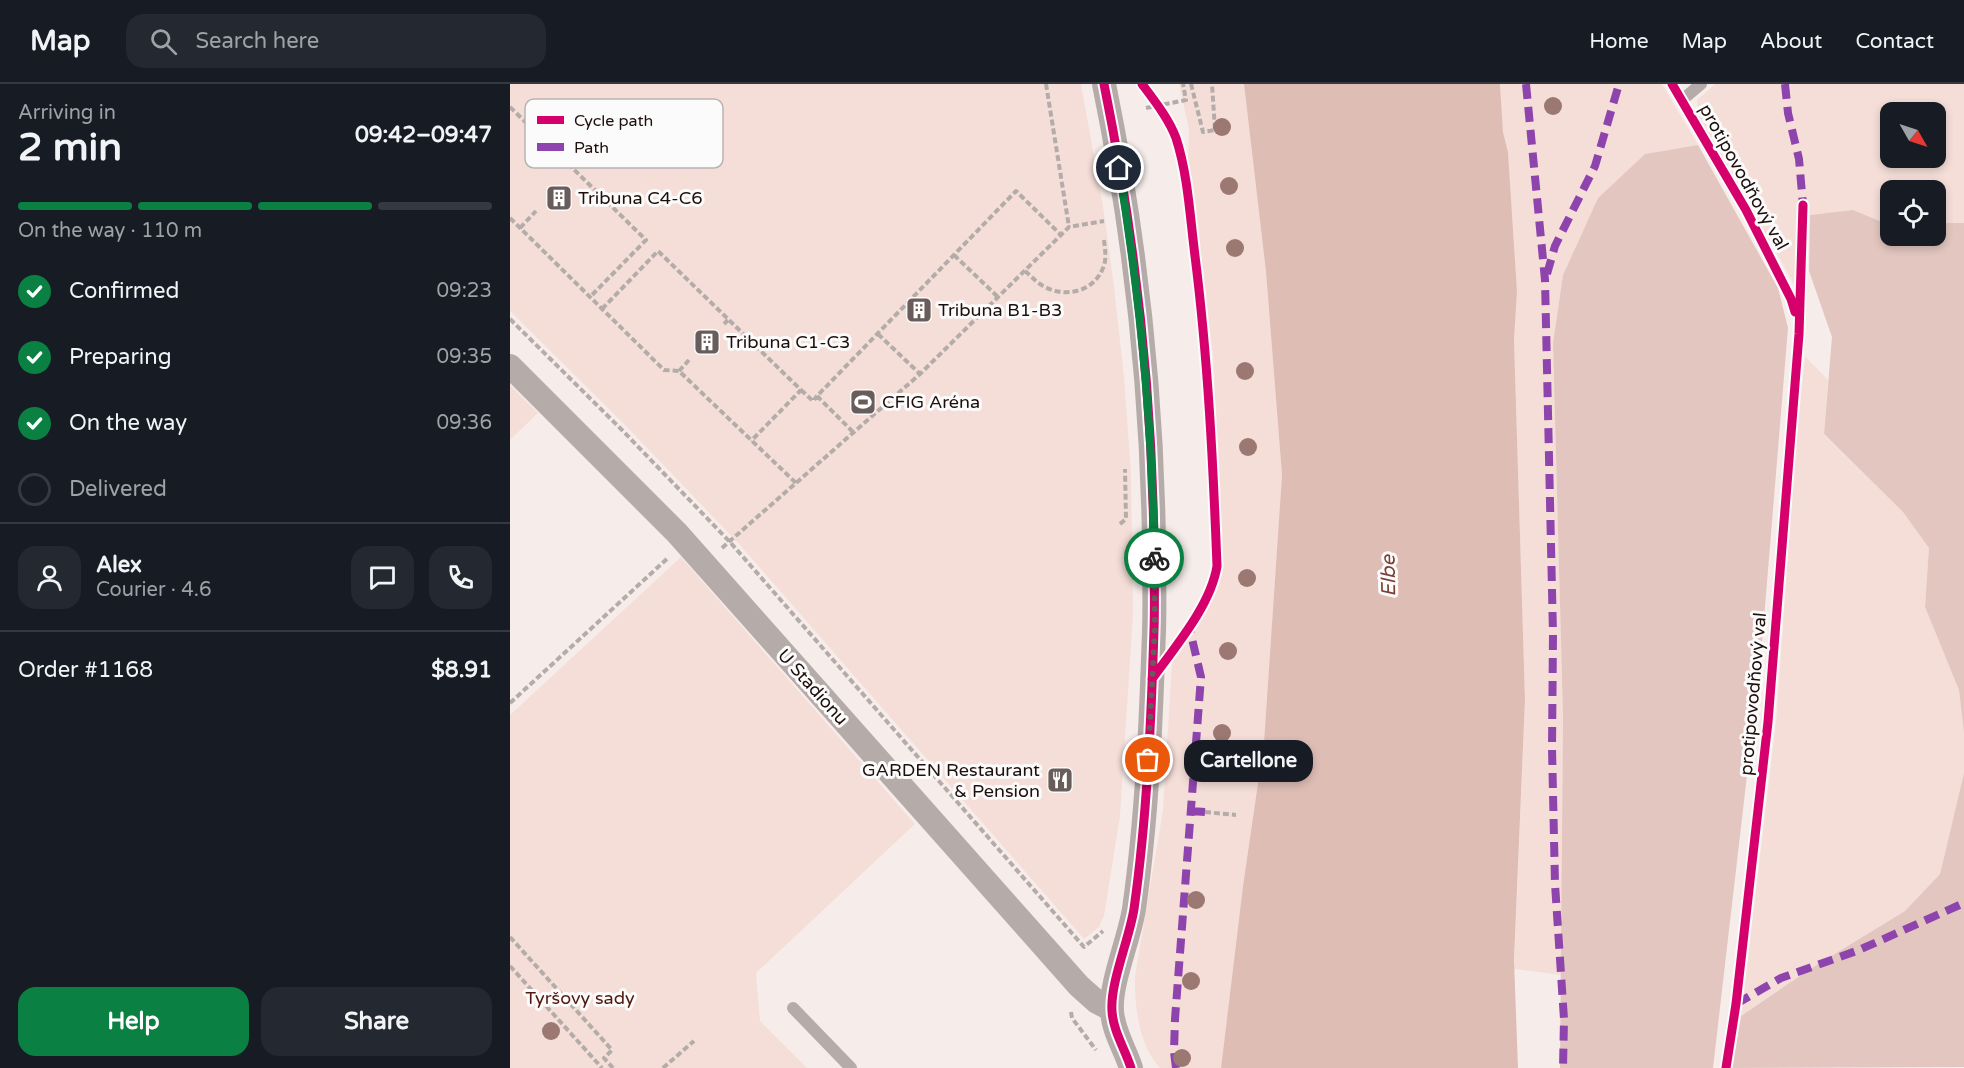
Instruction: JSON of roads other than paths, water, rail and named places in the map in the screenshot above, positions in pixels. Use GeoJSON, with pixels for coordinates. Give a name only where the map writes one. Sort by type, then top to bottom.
{"type":"FeatureCollection","features":[{"type":"Feature","properties":{"kind":"street"},"geometry":{"type":"LineString","coordinates":[[1104,84],[1129,228],[1143,342],[1153,499],[1154,604],[1147,780],[1132,919],[1114,991],[1112,1010],[1116,1030],[1131,1068]]}},
{"type":"Feature","properties":{"kind":"street","name":"U Stadionu"},"geometry":{"type":"LineString","coordinates":[[510,366],[651,505],[1079,986],[1097,1002],[1112,1010]]}},
{"type":"Feature","properties":{"kind":"lane"},"geometry":{"type":"LineString","coordinates":[[1682,100],[1701,84]]}},
{"type":"Feature","properties":{"kind":"lane"},"geometry":{"type":"LineString","coordinates":[[793,1008],[851,1068]]}},
{"type":"Feature","properties":{"kind":"water","name":"Elbe"},"geometry":{"type":"Polygon","coordinates":[[[1244,84],[1500,84],[1503,132],[1508,152],[1517,291],[1514,340],[1525,699],[1514,960],[1518,1068],[1221,1068],[1243,886],[1264,742],[1282,475],[1266,272],[1244,84]]]}},
{"type":"Feature","properties":{"kind":"place","name":"Tribuna C4-C6"},"geometry":{"type":"Point","coordinates":[559,198]}},
{"type":"Feature","properties":{"kind":"place","name":"Tribuna B1-B3"},"geometry":{"type":"Point","coordinates":[919,310]}},
{"type":"Feature","properties":{"kind":"place","name":"Tribuna C1-C3"},"geometry":{"type":"Point","coordinates":[707,342]}},
{"type":"Feature","properties":{"kind":"place","name":"CFIG Aréna"},"geometry":{"type":"Point","coordinates":[863,402]}},
{"type":"Feature","properties":{"kind":"place","name":"Cartellone"},"geometry":{"type":"Point","coordinates":[1148,760]}},
{"type":"Feature","properties":{"kind":"place","name":"GARDEN Restaurant & Pension"},"geometry":{"type":"Point","coordinates":[1060,780]}},
{"type":"Feature","properties":{"kind":"park label","name":"Tyršovy sady"},"geometry":{"type":"Point","coordinates":[580,998]}}]}
